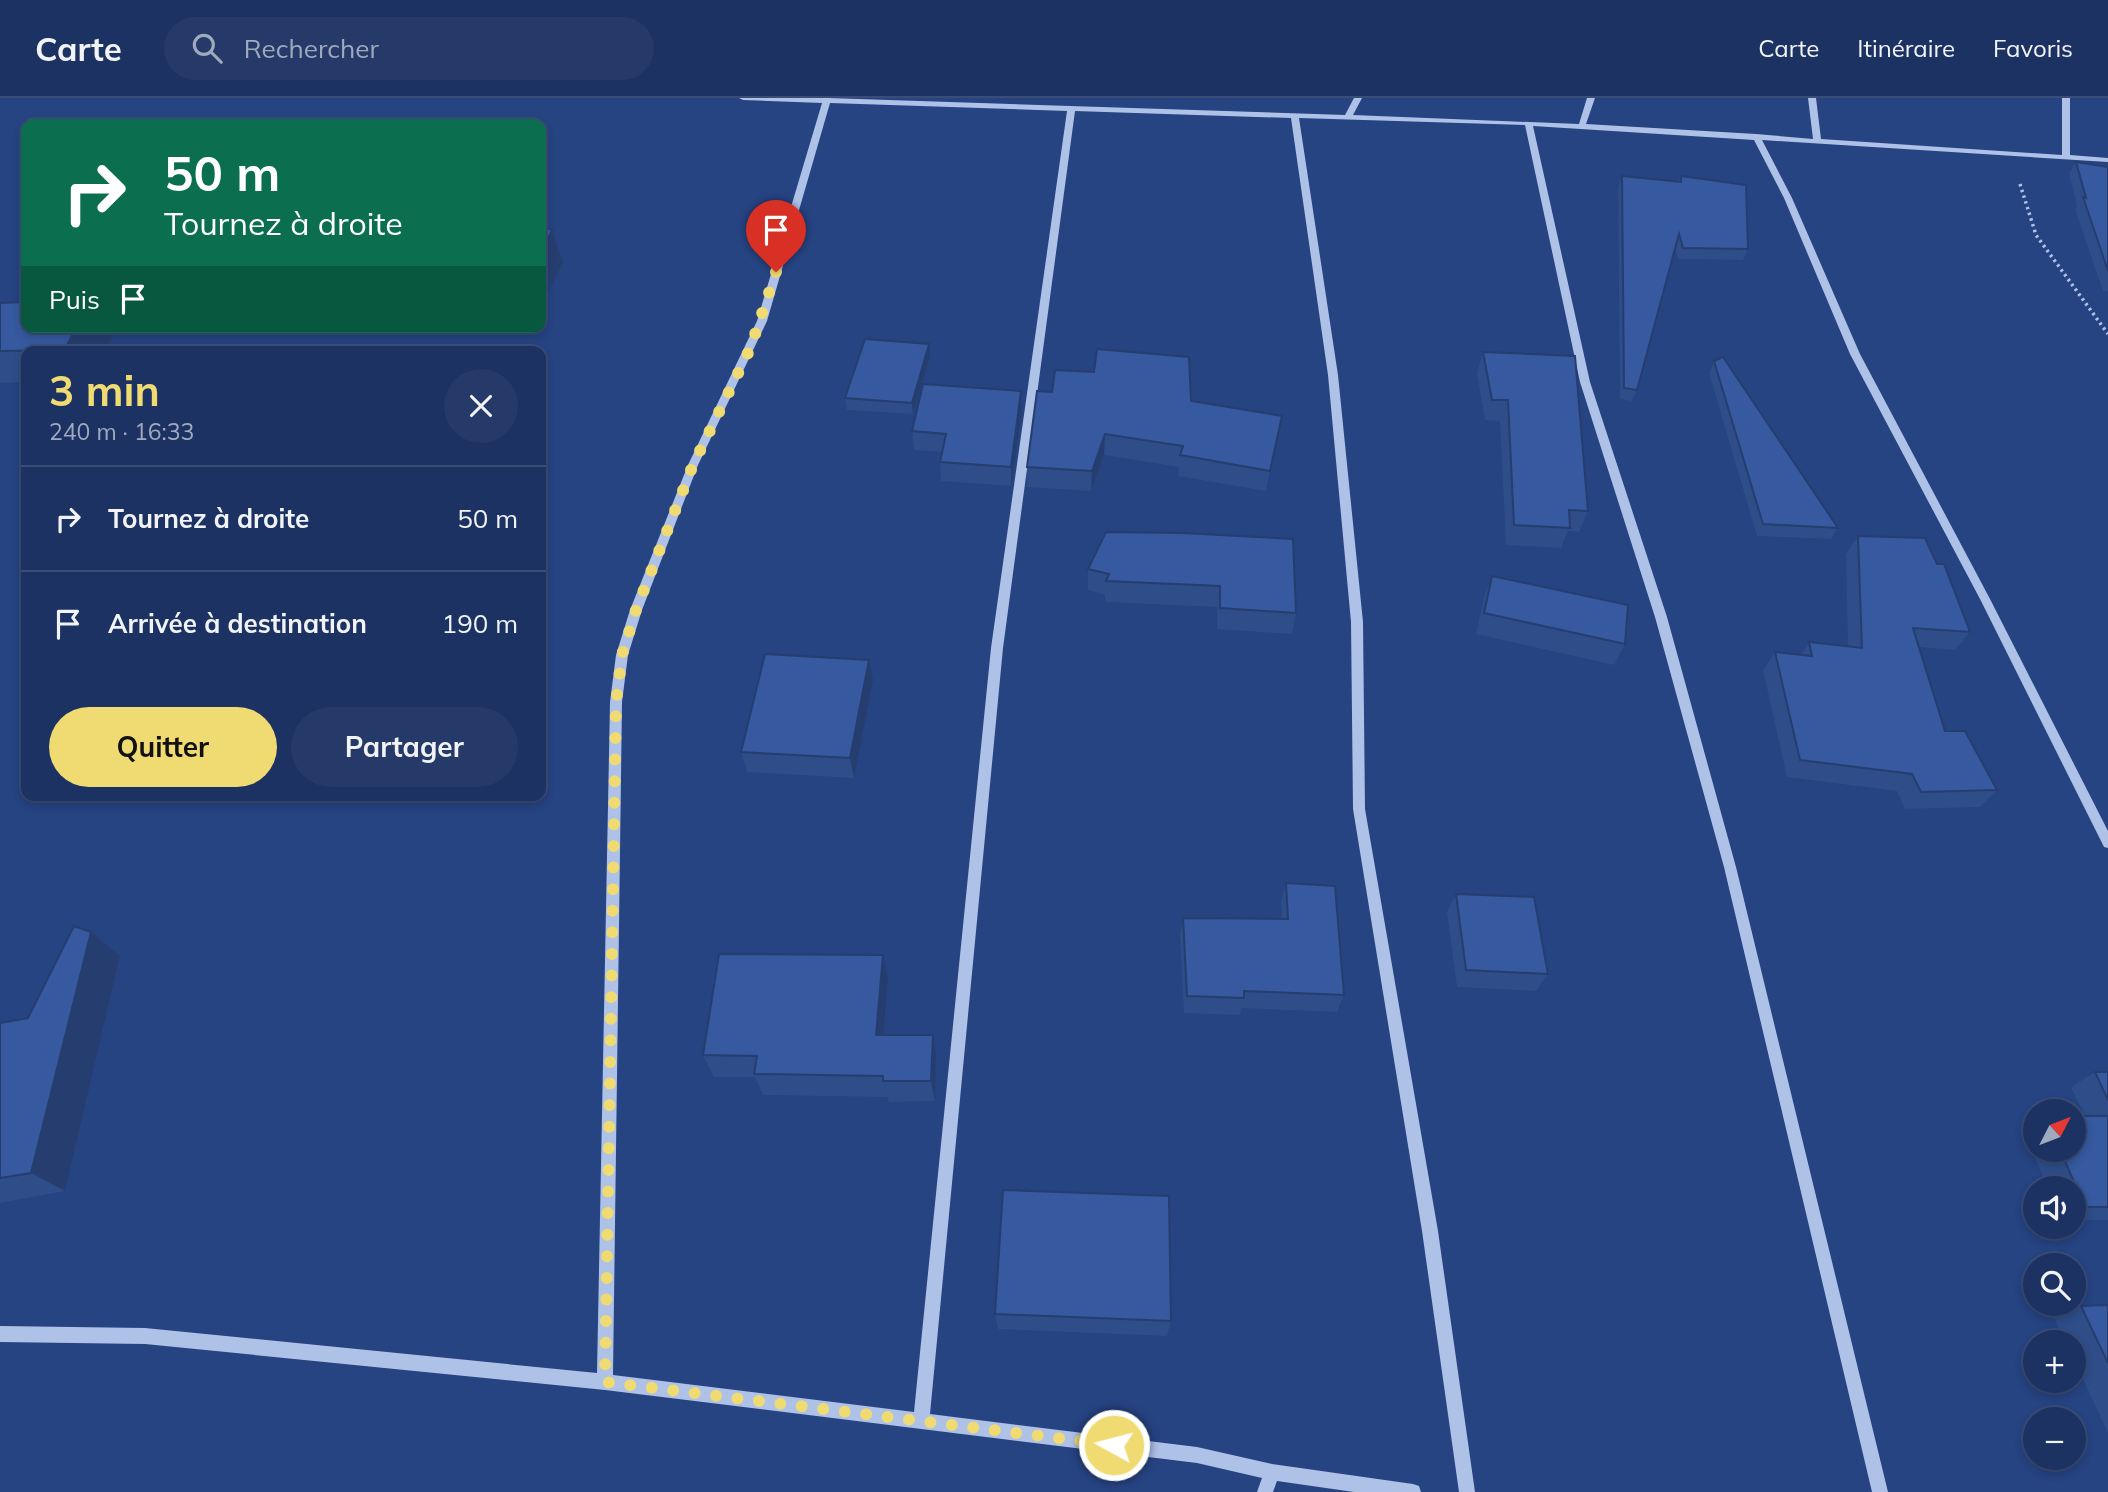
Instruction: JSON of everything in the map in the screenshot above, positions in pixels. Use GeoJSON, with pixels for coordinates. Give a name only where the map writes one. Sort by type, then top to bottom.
{"type":"FeatureCollection","features":[{"type":"Feature","properties":{"kind":"street"},"geometry":{"type":"LineString","coordinates":[[744,98],[1071,108],[1152,106],[1295,116],[1528,123],[2108,160]]}},
{"type":"Feature","properties":{"kind":"street"},"geometry":{"type":"LineString","coordinates":[[1348,117],[1358,98]]}},
{"type":"Feature","properties":{"kind":"street"},"geometry":{"type":"LineString","coordinates":[[1582,126],[1591,98]]}},
{"type":"Feature","properties":{"kind":"street"},"geometry":{"type":"LineString","coordinates":[[1812,98],[1816,140]]}},
{"type":"Feature","properties":{"kind":"street"},"geometry":{"type":"LineString","coordinates":[[2066,98],[2067,157]]}},
{"type":"Feature","properties":{"kind":"street"},"geometry":{"type":"LineString","coordinates":[[605,1382],[616,702],[622,655],[636,610],[693,465],[762,321],[827,100]]}},
{"type":"Feature","properties":{"kind":"street"},"geometry":{"type":"LineString","coordinates":[[921,1420],[997,648],[1071,108]]}},
{"type":"Feature","properties":{"kind":"street"},"geometry":{"type":"LineString","coordinates":[[1295,116],[1333,375],[1356,608],[1359,809],[1430,1231],[1467,1492]]}},
{"type":"Feature","properties":{"kind":"street"},"geometry":{"type":"LineString","coordinates":[[1528,123],[1585,382],[1661,617],[1730,867],[1880,1492]]}},
{"type":"Feature","properties":{"kind":"street"},"geometry":{"type":"LineString","coordinates":[[1756,136],[1788,198],[1856,354],[1985,599],[2108,843]]}},
{"type":"Feature","properties":{"kind":"street"},"geometry":{"type":"LineString","coordinates":[[0,1334],[145,1336],[605,1382],[1197,1455],[1272,1472],[1413,1492]]}},
{"type":"Feature","properties":{"kind":"street"},"geometry":{"type":"LineString","coordinates":[[1265,1492],[1272,1472]]}},
{"type":"Feature","properties":{"kind":"path"},"geometry":{"type":"LineString","coordinates":[[2009,153],[2036,235],[2108,334]]}},
{"type":"Feature","properties":{"kind":"building"},"geometry":{"type":"Polygon","coordinates":[[[2076,162],[2108,167],[2108,271],[2083,197],[2086,198],[2076,162]]]}},
{"type":"Feature","properties":{"kind":"building"},"geometry":{"type":"Polygon","coordinates":[[[1622,176],[1681,182],[1681,176],[1746,185],[1748,249],[1683,248],[1679,234],[1637,390],[1624,388],[1622,176]]]}},
{"type":"Feature","properties":{"kind":"building"},"geometry":{"type":"Polygon","coordinates":[[[546,227],[552,230],[546,243],[546,227]]]}},
{"type":"Feature","properties":{"kind":"building"},"geometry":{"type":"Polygon","coordinates":[[[21,302],[21,333],[74,333],[66,346],[21,346],[21,351],[0,351],[0,303],[21,302]]]}},
{"type":"Feature","properties":{"kind":"building"},"geometry":{"type":"Polygon","coordinates":[[[865,339],[929,344],[912,403],[845,398],[865,339]]]}},
{"type":"Feature","properties":{"kind":"building"},"geometry":{"type":"Polygon","coordinates":[[[1097,349],[1189,357],[1191,401],[1282,416],[1270,471],[1180,455],[1183,446],[1105,434],[1092,471],[1027,467],[1037,391],[1052,392],[1055,370],[1094,372],[1097,349]]]}},
{"type":"Feature","properties":{"kind":"building"},"geometry":{"type":"Polygon","coordinates":[[[1483,352],[1575,356],[1588,511],[1569,510],[1570,528],[1514,525],[1508,400],[1492,400],[1483,352]]]}},
{"type":"Feature","properties":{"kind":"building"},"geometry":{"type":"Polygon","coordinates":[[[1723,357],[1838,528],[1763,524],[1714,361],[1723,357]]]}},
{"type":"Feature","properties":{"kind":"building"},"geometry":{"type":"Polygon","coordinates":[[[923,384],[1021,391],[1011,467],[940,462],[946,434],[912,431],[923,384]]]}},
{"type":"Feature","properties":{"kind":"building"},"geometry":{"type":"Polygon","coordinates":[[[1106,532],[1293,539],[1296,613],[1220,608],[1220,586],[1106,581],[1109,574],[1088,569],[1106,532]]]}},
{"type":"Feature","properties":{"kind":"building"},"geometry":{"type":"Polygon","coordinates":[[[1858,536],[1925,538],[1937,564],[1944,564],[1970,632],[1913,628],[1945,731],[1965,731],[1997,790],[1921,792],[1912,774],[1800,760],[1775,652],[1812,656],[1809,642],[1862,648],[1858,536]]]}},
{"type":"Feature","properties":{"kind":"building"},"geometry":{"type":"Polygon","coordinates":[[[1492,576],[1628,605],[1625,644],[1484,613],[1492,576]]]}},
{"type":"Feature","properties":{"kind":"building"},"geometry":{"type":"Polygon","coordinates":[[[765,654],[869,660],[850,758],[741,752],[765,654]]]}},
{"type":"Feature","properties":{"kind":"building"},"geometry":{"type":"Polygon","coordinates":[[[1286,883],[1335,886],[1344,995],[1244,991],[1244,998],[1187,996],[1183,918],[1288,919],[1286,883]]]}},
{"type":"Feature","properties":{"kind":"building"},"geometry":{"type":"Polygon","coordinates":[[[1456,894],[1534,897],[1548,974],[1466,970],[1456,894]]]}},
{"type":"Feature","properties":{"kind":"building"},"geometry":{"type":"Polygon","coordinates":[[[74,926],[91,932],[31,1173],[0,1178],[0,1023],[28,1018],[74,926]]]}},
{"type":"Feature","properties":{"kind":"building"},"geometry":{"type":"Polygon","coordinates":[[[719,954],[883,955],[876,1035],[933,1035],[931,1081],[883,1081],[883,1076],[754,1074],[757,1056],[703,1055],[719,954]]]}},
{"type":"Feature","properties":{"kind":"building"},"geometry":{"type":"Polygon","coordinates":[[[2095,1072],[2108,1072],[2108,1100],[2095,1072]]]}},
{"type":"Feature","properties":{"kind":"building"},"geometry":{"type":"Polygon","coordinates":[[[2086,1116],[2108,1116],[2108,1207],[2086,1207],[2086,1176],[2071,1176],[2065,1162],[2086,1162],[2086,1116]]]}},
{"type":"Feature","properties":{"kind":"building"},"geometry":{"type":"Polygon","coordinates":[[[1003,1190],[1169,1196],[1171,1321],[995,1314],[1003,1190]]]}},
{"type":"Feature","properties":{"kind":"building"},"geometry":{"type":"Polygon","coordinates":[[[2108,1305],[2108,1363],[2086,1316],[2086,1306],[2108,1305]]]}},
{"type":"Feature","properties":{"kind":"route"},"geometry":{"type":"LineString","coordinates":[[776,272],[762,321],[693,465],[636,610],[622,655],[616,702],[605,1382],[1114,1445]]}}]}
